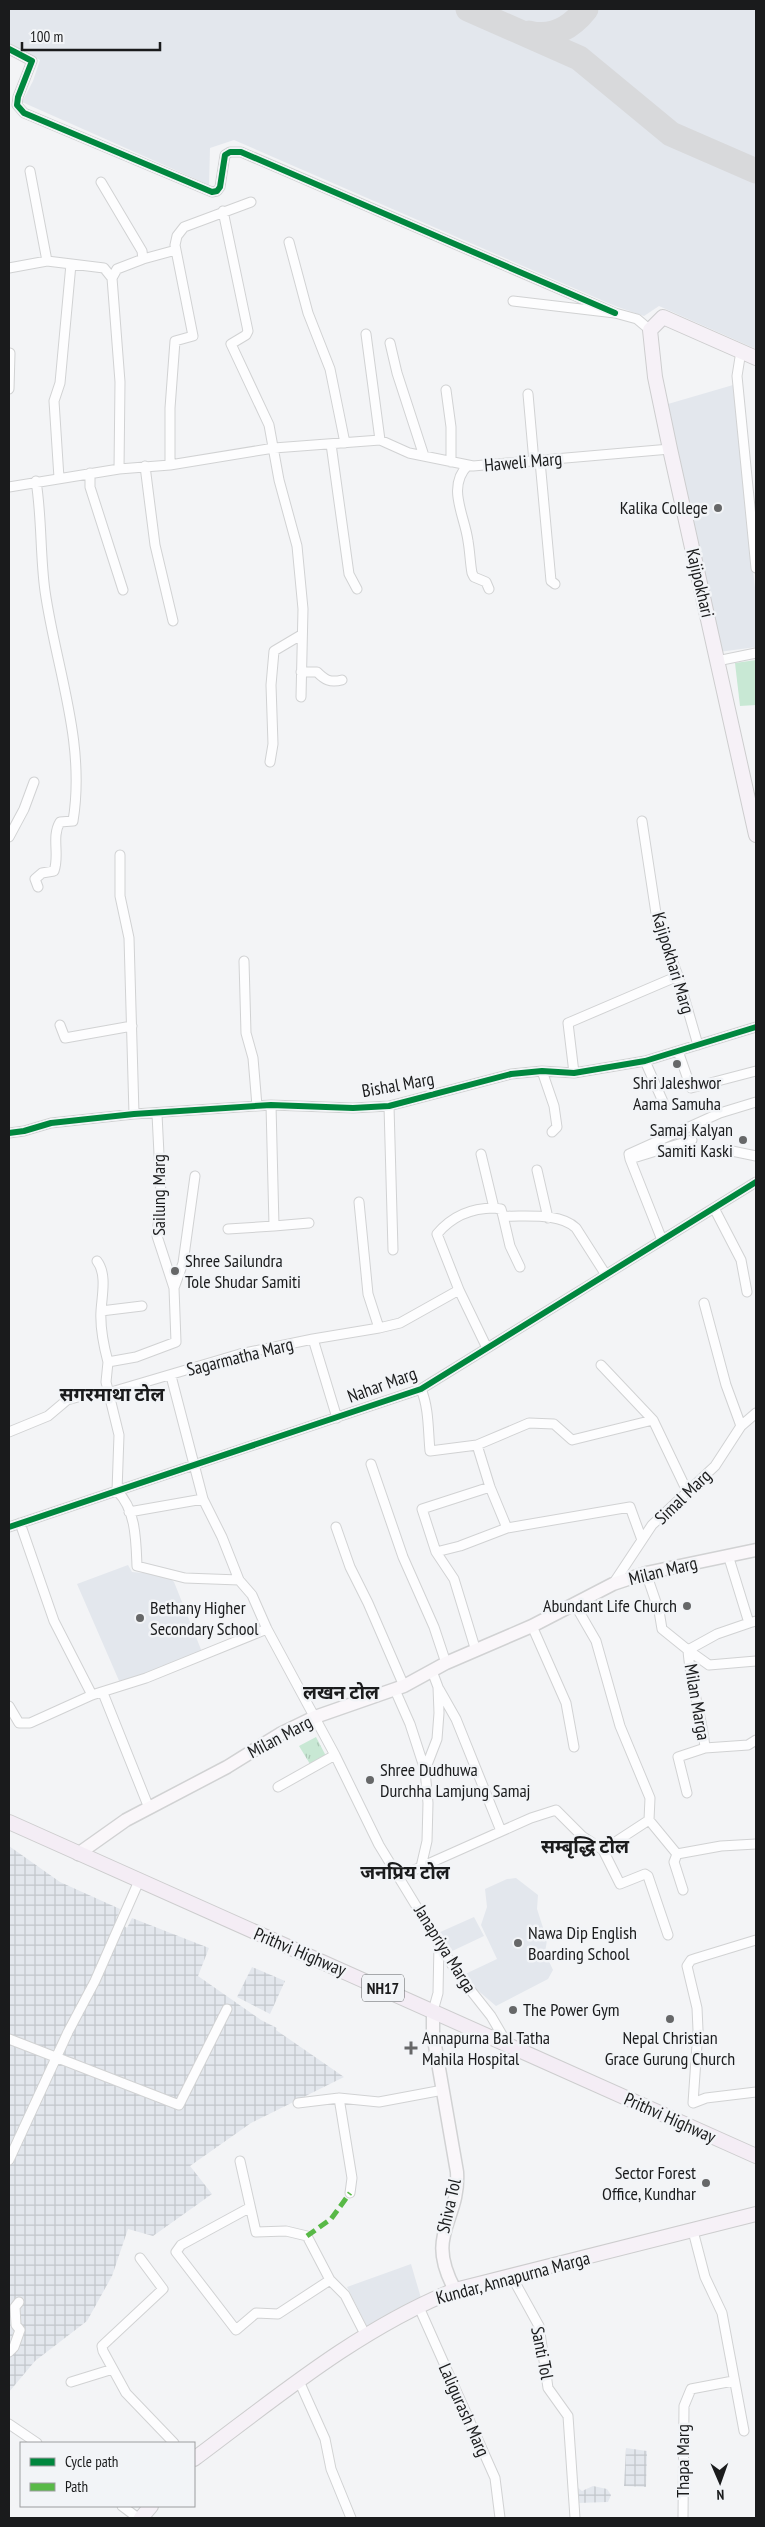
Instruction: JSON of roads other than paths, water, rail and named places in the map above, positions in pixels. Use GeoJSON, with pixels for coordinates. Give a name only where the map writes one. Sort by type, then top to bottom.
{"type":"FeatureCollection","features":[{"type":"Feature","properties":{"kind":"highway","name":"Prithvi Highway"},"geometry":{"type":"LineString","coordinates":[[9,1822],[756,2156]]}},
{"type":"Feature","properties":{"kind":"main road"},"geometry":{"type":"LineString","coordinates":[[650,330],[663,317],[756,358]]}},
{"type":"Feature","properties":{"kind":"main road","name":"Kajipokhari"},"geometry":{"type":"LineString","coordinates":[[650,330],[655,377],[670,449],[756,835]]}},
{"type":"Feature","properties":{"kind":"main road","name":"Milan Marg"},"geometry":{"type":"LineString","coordinates":[[78,1854],[126,1820],[280,1734],[316,1717],[399,1688],[446,1663],[532,1626],[613,1584],[646,1573],[756,1550]]}},
{"type":"Feature","properties":{"kind":"main road","name":"Shiva Tol"},"geometry":{"type":"LineString","coordinates":[[433,2011],[433,2034],[458,2180],[441,2245],[446,2274],[455,2290]]}},
{"type":"Feature","properties":{"kind":"main road","name":"Kundar, Annapurna Marga"},"geometry":{"type":"LineString","coordinates":[[195,2458],[299,2381],[366,2336],[418,2305],[455,2290],[693,2232],[756,2214]]}},
{"type":"Feature","properties":{"kind":"main road"},"geometry":{"type":"LineString","coordinates":[[139,2518],[150,2507]]}},
{"type":"Feature","properties":{"kind":"street"},"geometry":{"type":"LineString","coordinates":[[9,49],[32,62],[18,97],[17,105],[24,113],[212,192],[217,192],[220,187],[226,155],[230,152],[241,152],[615,313],[637,319],[650,330]]}},
{"type":"Feature","properties":{"kind":"street"},"geometry":{"type":"LineString","coordinates":[[30,171],[47,261]]}},
{"type":"Feature","properties":{"kind":"street"},"geometry":{"type":"LineString","coordinates":[[101,182],[139,245],[143,260]]}},
{"type":"Feature","properties":{"kind":"street"},"geometry":{"type":"LineString","coordinates":[[170,465],[170,408],[175,341],[193,336],[176,250],[178,236],[184,227],[251,202]]}},
{"type":"Feature","properties":{"kind":"street"},"geometry":{"type":"LineString","coordinates":[[223,211],[248,331],[246,335],[231,344],[269,425],[279,480],[297,546],[303,609],[301,697]]}},
{"type":"Feature","properties":{"kind":"street"},"geometry":{"type":"LineString","coordinates":[[289,242],[308,313],[315,326],[330,369],[345,443]]}},
{"type":"Feature","properties":{"kind":"street"},"geometry":{"type":"LineString","coordinates":[[119,469],[120,382],[112,278],[117,269],[176,250]]}},
{"type":"Feature","properties":{"kind":"street"},"geometry":{"type":"LineString","coordinates":[[9,268],[47,261],[104,268],[112,278]]}},
{"type":"Feature","properties":{"kind":"street"},"geometry":{"type":"LineString","coordinates":[[59,478],[54,401],[60,383],[71,264]]}},
{"type":"Feature","properties":{"kind":"street"},"geometry":{"type":"LineString","coordinates":[[512,301],[615,313]]}},
{"type":"Feature","properties":{"kind":"street"},"geometry":{"type":"LineString","coordinates":[[9,487],[36,481],[119,469],[170,465],[274,448],[380,440],[366,334]]}},
{"type":"Feature","properties":{"kind":"street"},"geometry":{"type":"LineString","coordinates":[[390,343],[397,373],[424,456]]}},
{"type":"Feature","properties":{"kind":"street"},"geometry":{"type":"LineString","coordinates":[[741,351],[737,376],[755,526],[756,568]]}},
{"type":"Feature","properties":{"kind":"street"},"geometry":{"type":"LineString","coordinates":[[9,389],[10,354]]}},
{"type":"Feature","properties":{"kind":"street"},"geometry":{"type":"LineString","coordinates":[[446,390],[451,427],[452,462]]}},
{"type":"Feature","properties":{"kind":"street"},"geometry":{"type":"LineString","coordinates":[[528,394],[551,582],[555,584]]}},
{"type":"Feature","properties":{"kind":"street","name":"Haweli Marg"},"geometry":{"type":"LineString","coordinates":[[380,440],[409,453],[468,465],[537,462],[670,449]]}},
{"type":"Feature","properties":{"kind":"street"},"geometry":{"type":"LineString","coordinates":[[331,444],[349,574],[357,589]]}},
{"type":"Feature","properties":{"kind":"street"},"geometry":{"type":"LineString","coordinates":[[745,454],[756,452]]}},
{"type":"Feature","properties":{"kind":"street"},"geometry":{"type":"LineString","coordinates":[[468,465],[463,470],[459,482],[458,503],[468,542],[472,573],[474,578],[486,582],[489,589]]}},
{"type":"Feature","properties":{"kind":"street"},"geometry":{"type":"LineString","coordinates":[[145,466],[155,545],[173,621]]}},
{"type":"Feature","properties":{"kind":"street"},"geometry":{"type":"LineString","coordinates":[[90,474],[90,486],[123,590]]}},
{"type":"Feature","properties":{"kind":"street"},"geometry":{"type":"LineString","coordinates":[[36,481],[42,528],[45,591],[65,688],[76,775],[73,821],[60,822],[56,829],[56,865],[54,871],[42,873],[35,879],[38,887]]}},
{"type":"Feature","properties":{"kind":"street"},"geometry":{"type":"LineString","coordinates":[[270,762],[273,744],[270,686],[274,651],[301,635]]}},
{"type":"Feature","properties":{"kind":"street"},"geometry":{"type":"LineString","coordinates":[[718,661],[756,653]]}},
{"type":"Feature","properties":{"kind":"street"},"geometry":{"type":"LineString","coordinates":[[301,672],[317,672],[325,680],[334,682],[342,680]]}},
{"type":"Feature","properties":{"kind":"street"},"geometry":{"type":"LineString","coordinates":[[9,837],[24,809],[34,782]]}},
{"type":"Feature","properties":{"kind":"street","name":"Kajipokhari Marg"},"geometry":{"type":"LineString","coordinates":[[642,821],[657,920],[678,976],[698,1045]]}},
{"type":"Feature","properties":{"kind":"street"},"geometry":{"type":"LineString","coordinates":[[120,855],[120,896],[129,938],[134,1114]]}},
{"type":"Feature","properties":{"kind":"street"},"geometry":{"type":"LineString","coordinates":[[244,961],[246,1033],[253,1058],[257,1106]]}},
{"type":"Feature","properties":{"kind":"street"},"geometry":{"type":"LineString","coordinates":[[574,1073],[568,1023],[678,976]]}},
{"type":"Feature","properties":{"kind":"street"},"geometry":{"type":"LineString","coordinates":[[60,1025],[65,1038],[132,1026]]}},
{"type":"Feature","properties":{"kind":"street","name":"Bishal Marg"},"geometry":{"type":"LineString","coordinates":[[9,1133],[24,1131],[51,1123],[134,1114],[157,1114],[271,1105],[353,1108],[389,1106],[511,1074],[542,1071],[574,1073],[645,1060],[756,1027]]}},
{"type":"Feature","properties":{"kind":"street"},"geometry":{"type":"LineString","coordinates":[[678,1050],[691,1088],[756,1071]]}},
{"type":"Feature","properties":{"kind":"street"},"geometry":{"type":"LineString","coordinates":[[645,1060],[664,1104]]}},
{"type":"Feature","properties":{"kind":"street"},"geometry":{"type":"LineString","coordinates":[[542,1071],[554,1106],[557,1127],[552,1132]]}},
{"type":"Feature","properties":{"kind":"street"},"geometry":{"type":"LineString","coordinates":[[662,1240],[629,1154],[687,1126],[756,1102]]}},
{"type":"Feature","properties":{"kind":"street"},"geometry":{"type":"LineString","coordinates":[[271,1105],[274,1226]]}},
{"type":"Feature","properties":{"kind":"street"},"geometry":{"type":"LineString","coordinates":[[389,1106],[393,1250]]}},
{"type":"Feature","properties":{"kind":"street","name":"Sailung Marg"},"geometry":{"type":"LineString","coordinates":[[108,1362],[136,1357],[175,1343],[174,1288],[157,1236],[160,1195],[157,1114]]}},
{"type":"Feature","properties":{"kind":"street"},"geometry":{"type":"LineString","coordinates":[[630,1159],[692,1140]]}},
{"type":"Feature","properties":{"kind":"street"},"geometry":{"type":"LineString","coordinates":[[727,1150],[756,1156]]}},
{"type":"Feature","properties":{"kind":"street"},"geometry":{"type":"LineString","coordinates":[[481,1154],[494,1208]]}},
{"type":"Feature","properties":{"kind":"street"},"geometry":{"type":"LineString","coordinates":[[537,1170],[548,1218]]}},
{"type":"Feature","properties":{"kind":"street"},"geometry":{"type":"LineString","coordinates":[[174,1288],[183,1263],[195,1176]]}},
{"type":"Feature","properties":{"kind":"street","name":"Nahar Marg"},"geometry":{"type":"LineString","coordinates":[[9,1527],[194,1462],[337,1418],[421,1389],[756,1182]]}},
{"type":"Feature","properties":{"kind":"street"},"geometry":{"type":"LineString","coordinates":[[359,1202],[368,1294],[379,1328]]}},
{"type":"Feature","properties":{"kind":"street"},"geometry":{"type":"LineString","coordinates":[[487,1348],[459,1290],[437,1234],[447,1222],[465,1212],[479,1208],[501,1209],[510,1246],[520,1267]]}},
{"type":"Feature","properties":{"kind":"street"},"geometry":{"type":"LineString","coordinates":[[714,1208],[741,1260],[746,1292]]}},
{"type":"Feature","properties":{"kind":"street"},"geometry":{"type":"LineString","coordinates":[[503,1216],[548,1218],[570,1222],[576,1228],[606,1275]]}},
{"type":"Feature","properties":{"kind":"street"},"geometry":{"type":"LineString","coordinates":[[228,1229],[309,1223]]}},
{"type":"Feature","properties":{"kind":"street"},"geometry":{"type":"LineString","coordinates":[[96,1261],[101,1266],[103,1294],[101,1311],[108,1362],[106,1382],[118,1429],[116,1489],[125,1499],[129,1512],[135,1535],[137,1566],[185,1578],[238,1580]]}},
{"type":"Feature","properties":{"kind":"street"},"geometry":{"type":"LineString","coordinates":[[313,1339],[400,1323],[459,1290]]}},
{"type":"Feature","properties":{"kind":"street"},"geometry":{"type":"LineString","coordinates":[[704,1303],[726,1386],[741,1426]]}},
{"type":"Feature","properties":{"kind":"street"},"geometry":{"type":"LineString","coordinates":[[101,1311],[142,1306]]}},
{"type":"Feature","properties":{"kind":"street","name":"Sagarmatha Marg"},"geometry":{"type":"LineString","coordinates":[[9,1432],[48,1416],[67,1400],[89,1394],[108,1393],[171,1376],[240,1354],[313,1339],[337,1418]]}},
{"type":"Feature","properties":{"kind":"street"},"geometry":{"type":"LineString","coordinates":[[602,1365],[653,1420],[687,1491]]}},
{"type":"Feature","properties":{"kind":"street","name":"Janapriya Marga"},"geometry":{"type":"LineString","coordinates":[[171,1376],[203,1499],[222,1537],[238,1580],[252,1595],[267,1629],[316,1717],[379,1845],[400,1876],[457,1973],[491,2016],[508,2046]]}},
{"type":"Feature","properties":{"kind":"street"},"geometry":{"type":"LineString","coordinates":[[421,1389],[428,1404],[426,1423],[430,1451],[477,1445],[530,1423],[554,1424],[572,1440],[653,1420]]}},
{"type":"Feature","properties":{"kind":"street","name":"Simal Marg"},"geometry":{"type":"LineString","coordinates":[[613,1584],[652,1525],[715,1466],[741,1426],[756,1413]]}},
{"type":"Feature","properties":{"kind":"street"},"geometry":{"type":"LineString","coordinates":[[477,1445],[490,1487],[507,1528]]}},
{"type":"Feature","properties":{"kind":"street"},"geometry":{"type":"LineString","coordinates":[[371,1464],[403,1557],[434,1627],[446,1663]]}},
{"type":"Feature","properties":{"kind":"street"},"geometry":{"type":"LineString","coordinates":[[476,1651],[454,1579],[436,1552],[422,1509],[490,1487]]}},
{"type":"Feature","properties":{"kind":"street"},"geometry":{"type":"LineString","coordinates":[[129,1512],[203,1499]]}},
{"type":"Feature","properties":{"kind":"street"},"geometry":{"type":"LineString","coordinates":[[436,1552],[460,1546],[507,1528],[630,1507],[642,1540]]}},
{"type":"Feature","properties":{"kind":"street"},"geometry":{"type":"LineString","coordinates":[[20,1523],[54,1621],[92,1695]]}},
{"type":"Feature","properties":{"kind":"street"},"geometry":{"type":"LineString","coordinates":[[336,1528],[352,1572],[368,1603],[399,1688],[425,1770],[428,1803],[426,1841],[421,1867]]}},
{"type":"Feature","properties":{"kind":"street","name":"Milan Marga"},"geometry":{"type":"LineString","coordinates":[[688,1650],[718,1634],[753,1622],[728,1556]]}},
{"type":"Feature","properties":{"kind":"street","name":"Milan Marga"},"geometry":{"type":"LineString","coordinates":[[646,1573],[659,1610],[662,1628],[688,1650],[689,1672],[703,1722],[705,1748],[678,1756],[687,1793]]}},
{"type":"Feature","properties":{"kind":"street"},"geometry":{"type":"LineString","coordinates":[[574,1603],[596,1641],[620,1726],[650,1798],[649,1820],[677,1854]]}},
{"type":"Feature","properties":{"kind":"street"},"geometry":{"type":"LineString","coordinates":[[532,1626],[566,1703],[574,1747]]}},
{"type":"Feature","properties":{"kind":"street"},"geometry":{"type":"LineString","coordinates":[[9,1706],[19,1723],[30,1724],[92,1695],[103,1693],[267,1629]]}},
{"type":"Feature","properties":{"kind":"street"},"geometry":{"type":"LineString","coordinates":[[688,1650],[709,1665],[756,1660]]}},
{"type":"Feature","properties":{"kind":"street"},"geometry":{"type":"LineString","coordinates":[[432,1671],[438,1687],[456,1719],[501,1830]]}},
{"type":"Feature","properties":{"kind":"street"},"geometry":{"type":"LineString","coordinates":[[425,1770],[437,1739],[438,1687]]}},
{"type":"Feature","properties":{"kind":"street"},"geometry":{"type":"LineString","coordinates":[[103,1693],[149,1808]]}},
{"type":"Feature","properties":{"kind":"street"},"geometry":{"type":"LineString","coordinates":[[705,1748],[741,1746],[756,1740]]}},
{"type":"Feature","properties":{"kind":"street"},"geometry":{"type":"LineString","coordinates":[[278,1787],[335,1755]]}},
{"type":"Feature","properties":{"kind":"street"},"geometry":{"type":"LineString","coordinates":[[400,1876],[501,1830],[556,1810],[582,1836],[602,1850],[620,1884],[645,1874],[648,1876],[668,1935]]}},
{"type":"Feature","properties":{"kind":"street"},"geometry":{"type":"LineString","coordinates":[[602,1850],[649,1820]]}},
{"type":"Feature","properties":{"kind":"street"},"geometry":{"type":"LineString","coordinates":[[677,1854],[721,1846],[756,1844]]}},
{"type":"Feature","properties":{"kind":"street"},"geometry":{"type":"LineString","coordinates":[[677,1854],[674,1862],[683,1890]]}},
{"type":"Feature","properties":{"kind":"street"},"geometry":{"type":"LineString","coordinates":[[9,2160],[56,2058],[95,1981],[140,1881]]}},
{"type":"Feature","properties":{"kind":"street"},"geometry":{"type":"LineString","coordinates":[[756,1940],[691,1960],[687,1966],[697,2008],[698,2023],[693,2103],[706,2098],[756,2092]]}},
{"type":"Feature","properties":{"kind":"street"},"geometry":{"type":"LineString","coordinates":[[433,2011],[438,1993],[439,1944]]}},
{"type":"Feature","properties":{"kind":"street"},"geometry":{"type":"LineString","coordinates":[[9,2039],[179,2105],[227,2009]]}},
{"type":"Feature","properties":{"kind":"street"},"geometry":{"type":"LineString","coordinates":[[298,2104],[339,2098],[379,2102],[442,2090]]}},
{"type":"Feature","properties":{"kind":"street"},"geometry":{"type":"LineString","coordinates":[[339,2098],[352,2178],[350,2193]]}},
{"type":"Feature","properties":{"kind":"street"},"geometry":{"type":"LineString","coordinates":[[240,2162],[256,2232],[286,2231],[307,2236],[330,2280],[345,2295],[366,2336]]}},
{"type":"Feature","properties":{"kind":"street"},"geometry":{"type":"LineString","coordinates":[[250,2208],[181,2245],[176,2252],[236,2330],[256,2313],[278,2314],[330,2280]]}},
{"type":"Feature","properties":{"kind":"street"},"geometry":{"type":"LineString","coordinates":[[693,2232],[706,2278],[722,2313],[733,2381],[741,2406],[744,2431]]}},
{"type":"Feature","properties":{"kind":"street"},"geometry":{"type":"LineString","coordinates":[[140,2258],[163,2289],[102,2346],[126,2393],[173,2442]]}},
{"type":"Feature","properties":{"kind":"street","name":"Santi Tol"},"geometry":{"type":"LineString","coordinates":[[512,2277],[539,2326],[548,2388],[568,2416],[575,2518]]}},
{"type":"Feature","properties":{"kind":"street"},"geometry":{"type":"LineString","coordinates":[[9,2352],[18,2339],[20,2330],[16,2325],[15,2313],[15,2307],[19,2302]]}},
{"type":"Feature","properties":{"kind":"street","name":"Laligurash Marg"},"geometry":{"type":"LineString","coordinates":[[418,2305],[495,2478],[500,2518]]}},
{"type":"Feature","properties":{"kind":"street"},"geometry":{"type":"LineString","coordinates":[[71,2382],[113,2369]]}},
{"type":"Feature","properties":{"kind":"street"},"geometry":{"type":"LineString","coordinates":[[299,2381],[325,2439],[331,2469],[351,2518]]}},
{"type":"Feature","properties":{"kind":"street","name":"Thapa Marg"},"geometry":{"type":"LineString","coordinates":[[683,2518],[684,2406],[691,2389],[733,2381]]}},
{"type":"Feature","properties":{"kind":"street"},"geometry":{"type":"LineString","coordinates":[[9,2424],[36,2442]]}},
{"type":"Feature","properties":{"kind":"street"},"geometry":{"type":"LineString","coordinates":[[123,2507],[139,2518]]}},
{"type":"Feature","properties":{"kind":"place","name":"Kalika College"},"geometry":{"type":"Point","coordinates":[718,508]}},
{"type":"Feature","properties":{"kind":"place","name":"Shri Jaleshwor Aama Samuha"},"geometry":{"type":"Point","coordinates":[677,1064]}},
{"type":"Feature","properties":{"kind":"place","name":"Samaj Kalyan Samiti Kaski"},"geometry":{"type":"Point","coordinates":[743,1140]}},
{"type":"Feature","properties":{"kind":"place","name":"Shree Sailundra Tole Shudar Samiti"},"geometry":{"type":"Point","coordinates":[175,1271]}},
{"type":"Feature","properties":{"kind":"place","name":"Abundant Life Church"},"geometry":{"type":"Point","coordinates":[687,1606]}},
{"type":"Feature","properties":{"kind":"place","name":"Bethany Higher Secondary School"},"geometry":{"type":"Point","coordinates":[140,1618]}},
{"type":"Feature","properties":{"kind":"place","name":"Shree Dudhuwa Durchha Lamjung Samaj"},"geometry":{"type":"Point","coordinates":[370,1780]}},
{"type":"Feature","properties":{"kind":"place","name":"Nawa Dip English Boarding School"},"geometry":{"type":"Point","coordinates":[518,1943]}},
{"type":"Feature","properties":{"kind":"place","name":"The Power Gym"},"geometry":{"type":"Point","coordinates":[513,2010]}},
{"type":"Feature","properties":{"kind":"place","name":"Nepal Christian Grace Gurung Church"},"geometry":{"type":"Point","coordinates":[670,2019]}},
{"type":"Feature","properties":{"kind":"place","name":"Annapurna Bal Tatha Mahila Hospital"},"geometry":{"type":"Point","coordinates":[411,2048]}},
{"type":"Feature","properties":{"kind":"place","name":"Sector Forest Office, Kundhar"},"geometry":{"type":"Point","coordinates":[706,2183]}},
{"type":"Feature","properties":{"kind":"district","name":"सगरमाथा टोल"},"geometry":{"type":"Point","coordinates":[112,1394]}},
{"type":"Feature","properties":{"kind":"district","name":"लखन टोल"},"geometry":{"type":"Point","coordinates":[341,1692]}},
{"type":"Feature","properties":{"kind":"district","name":"सम्बृद्धि टोल"},"geometry":{"type":"Point","coordinates":[585,1846]}},
{"type":"Feature","properties":{"kind":"district","name":"जनप्रिय टोल"},"geometry":{"type":"Point","coordinates":[405,1872]}}]}
